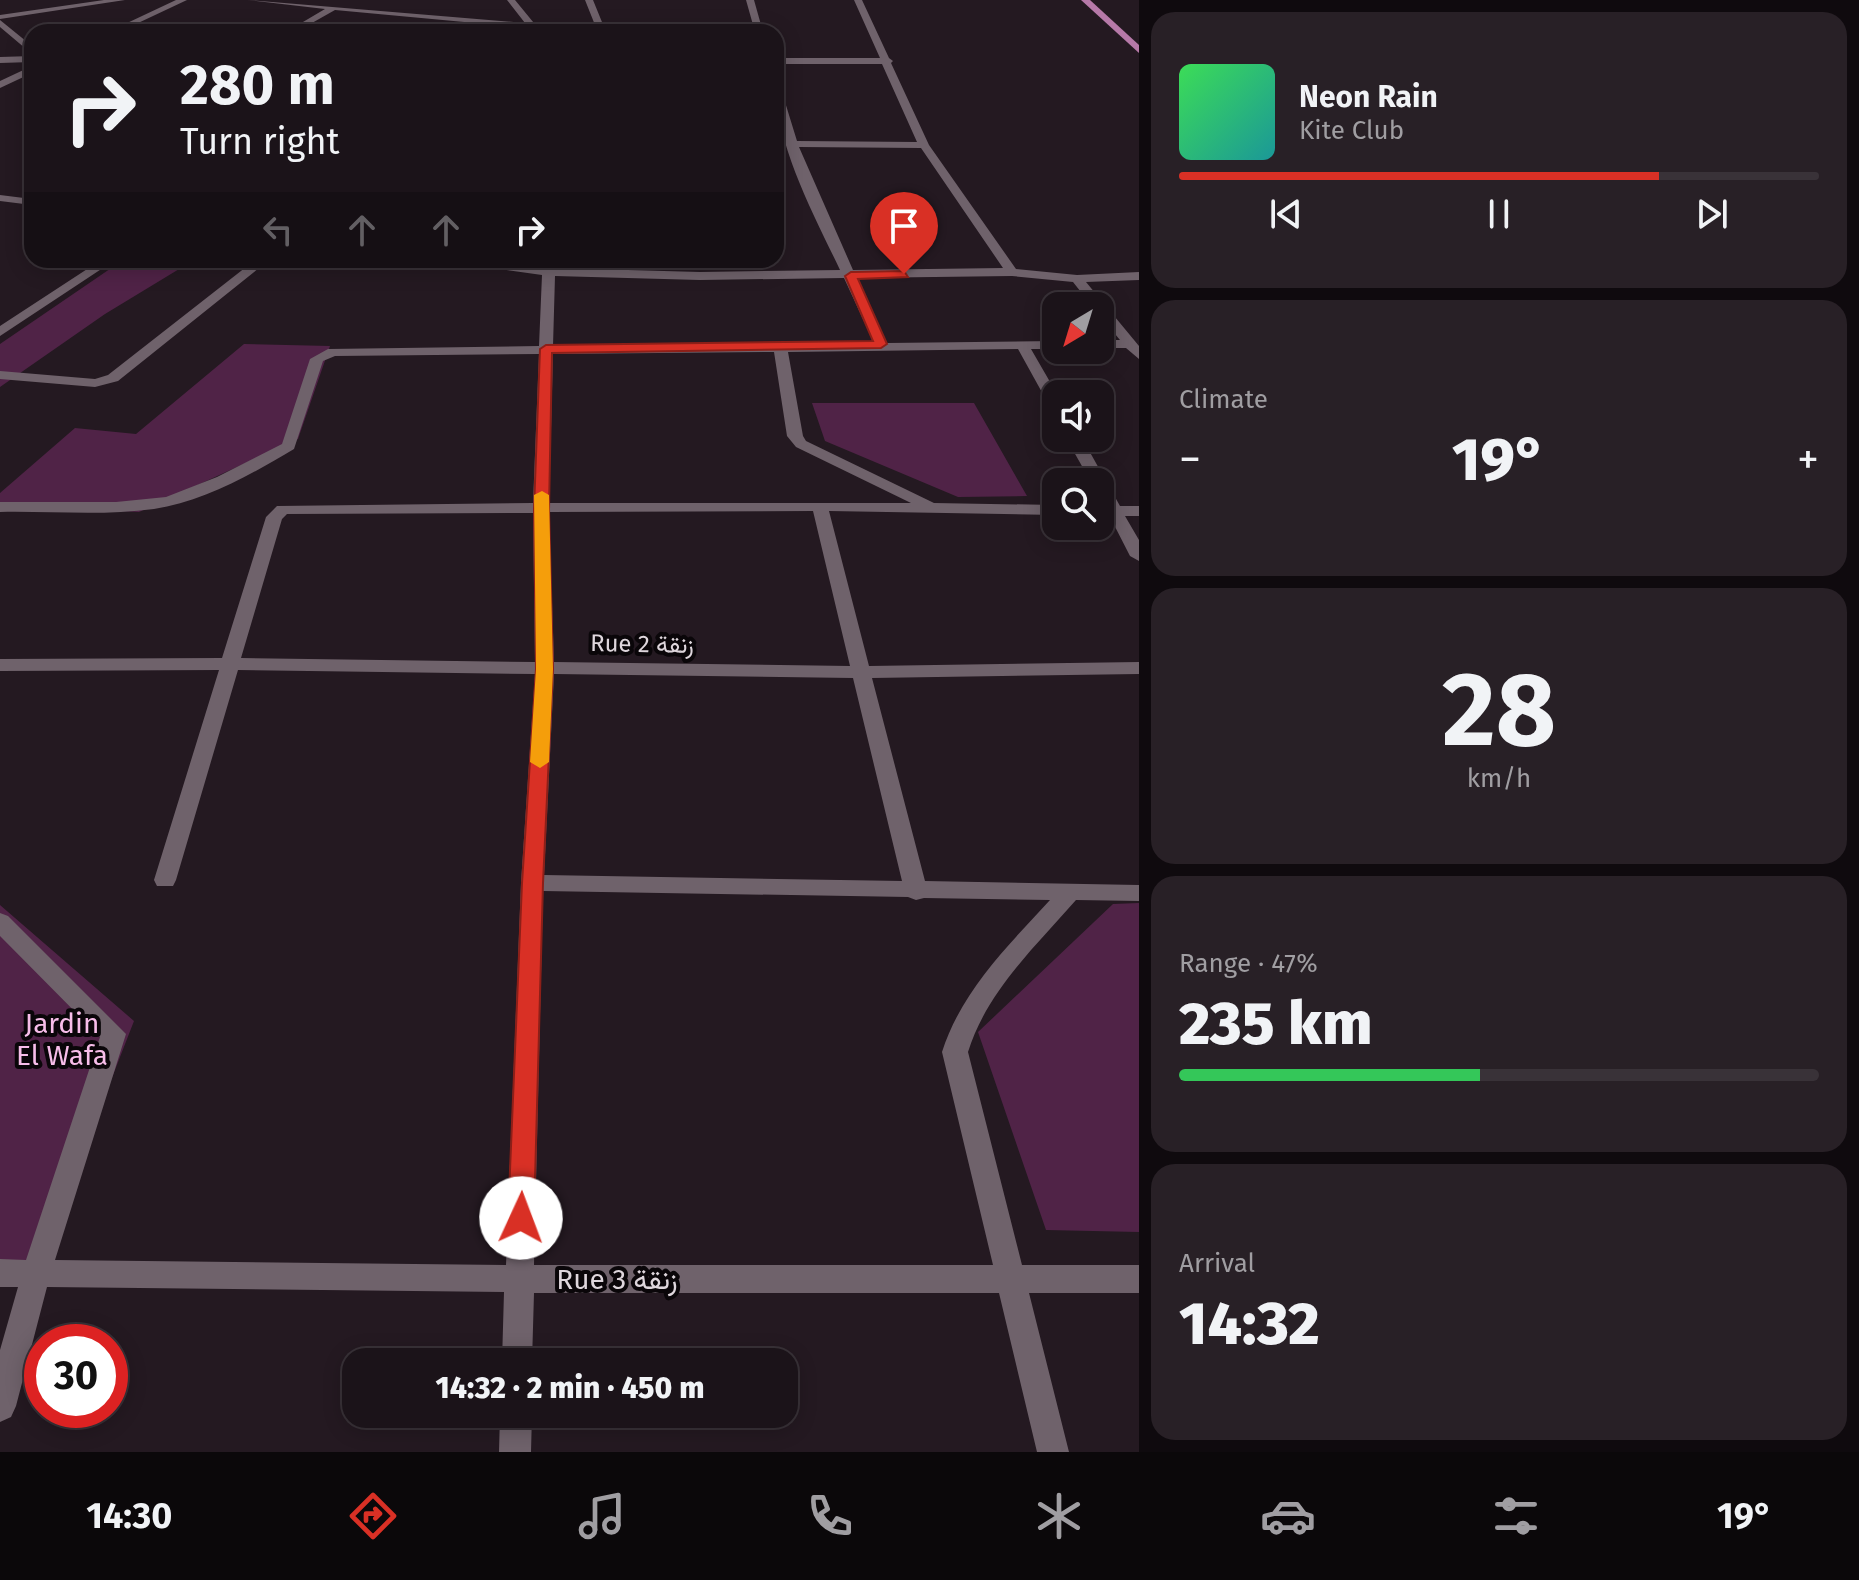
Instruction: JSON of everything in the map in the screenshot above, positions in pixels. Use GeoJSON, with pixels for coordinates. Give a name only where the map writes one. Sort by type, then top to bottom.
{"type":"FeatureCollection","features":[{"type":"Feature","properties":{"kind":"main road"},"geometry":{"type":"LineString","coordinates":[[1085,0],[1139,50]]}},
{"type":"Feature","properties":{"kind":"street"},"geometry":{"type":"LineString","coordinates":[[0,20],[121,0]]}},
{"type":"Feature","properties":{"kind":"street"},"geometry":{"type":"LineString","coordinates":[[130,24],[183,0]]}},
{"type":"Feature","properties":{"kind":"street"},"geometry":{"type":"LineString","coordinates":[[251,0],[485,24]]}},
{"type":"Feature","properties":{"kind":"street"},"geometry":{"type":"LineString","coordinates":[[511,0],[529,24]]}},
{"type":"Feature","properties":{"kind":"street"},"geometry":{"type":"LineString","coordinates":[[589,0],[599,24]]}},
{"type":"Feature","properties":{"kind":"street"},"geometry":{"type":"LineString","coordinates":[[750,0],[757,24]]}},
{"type":"Feature","properties":{"kind":"street"},"geometry":{"type":"LineString","coordinates":[[858,0],[889,61],[924,145],[1012,272]]}},
{"type":"Feature","properties":{"kind":"street"},"geometry":{"type":"LineString","coordinates":[[304,24],[333,8]]}},
{"type":"Feature","properties":{"kind":"street"},"geometry":{"type":"LineString","coordinates":[[0,20],[24,43]]}},
{"type":"Feature","properties":{"kind":"street"},"geometry":{"type":"LineString","coordinates":[[0,60],[24,59]]}},
{"type":"Feature","properties":{"kind":"street"},"geometry":{"type":"LineString","coordinates":[[784,61],[889,61]]}},
{"type":"Feature","properties":{"kind":"street"},"geometry":{"type":"LineString","coordinates":[[0,85],[24,73]]}},
{"type":"Feature","properties":{"kind":"street"},"geometry":{"type":"LineString","coordinates":[[784,125],[795,144],[881,344]]}},
{"type":"Feature","properties":{"kind":"street"},"geometry":{"type":"LineString","coordinates":[[795,144],[924,145]]}},
{"type":"Feature","properties":{"kind":"street"},"geometry":{"type":"LineString","coordinates":[[0,198],[24,201]]}},
{"type":"Feature","properties":{"kind":"street"},"geometry":{"type":"LineString","coordinates":[[0,332],[97,268]]}},
{"type":"Feature","properties":{"kind":"street"},"geometry":{"type":"LineString","coordinates":[[0,375],[95,383],[113,378],[253,268]]}},
{"type":"Feature","properties":{"kind":"street"},"geometry":{"type":"LineString","coordinates":[[517,1348],[532,883],[545,669],[541,509],[549,268]]}},
{"type":"Feature","properties":{"kind":"street"},"geometry":{"type":"LineString","coordinates":[[609,268],[851,276],[1012,272],[1077,279],[1139,276]]}},
{"type":"Feature","properties":{"kind":"street"},"geometry":{"type":"LineString","coordinates":[[1077,279],[1139,355]]}},
{"type":"Feature","properties":{"kind":"street"},"geometry":{"type":"LineString","coordinates":[[0,507],[156,504],[182,496],[272,456],[289,446],[317,359],[323,354],[881,344],[1042,345]]}},
{"type":"Feature","properties":{"kind":"street"},"geometry":{"type":"LineString","coordinates":[[1114,344],[1128,344]]}},
{"type":"Feature","properties":{"kind":"street"},"geometry":{"type":"LineString","coordinates":[[1022,345],[1042,380]]}},
{"type":"Feature","properties":{"kind":"street"},"geometry":{"type":"LineString","coordinates":[[780,347],[795,436],[801,444],[936,508]]}},
{"type":"Feature","properties":{"kind":"street"},"geometry":{"type":"LineString","coordinates":[[165,880],[274,517],[283,509],[291,506],[541,509],[820,506],[1042,510]]}},
{"type":"Feature","properties":{"kind":"street"},"geometry":{"type":"LineString","coordinates":[[820,506],[916,892]]}},
{"type":"Feature","properties":{"kind":"street"},"geometry":{"type":"LineString","coordinates":[[1114,510],[1139,511]]}},
{"type":"Feature","properties":{"kind":"street"},"geometry":{"type":"LineString","coordinates":[[1114,520],[1139,556]]}},
{"type":"Feature","properties":{"kind":"street","name":"Rue 2 زنقة"},"geometry":{"type":"LineString","coordinates":[[0,665],[229,664],[859,672],[1139,668]]}},
{"type":"Feature","properties":{"kind":"street"},"geometry":{"type":"LineString","coordinates":[[532,883],[916,892],[1139,893]]}},
{"type":"Feature","properties":{"kind":"street"},"geometry":{"type":"LineString","coordinates":[[1053,1452],[955,1052],[960,1029],[978,1001],[1069,893]]}},
{"type":"Feature","properties":{"kind":"street"},"geometry":{"type":"LineString","coordinates":[[0,922],[113,1034],[36,1273],[0,1406]]}},
{"type":"Feature","properties":{"kind":"street","name":"Rue 3 زنقة"},"geometry":{"type":"LineString","coordinates":[[0,1273],[519,1279],[1139,1279]]}},
{"type":"Feature","properties":{"kind":"street"},"geometry":{"type":"LineString","coordinates":[[515,1452],[516,1428]]}},
{"type":"Feature","properties":{"kind":"green space"},"geometry":{"type":"Polygon","coordinates":[[[111,268],[181,268],[105,314],[0,387],[0,344],[111,268]]]}},
{"type":"Feature","properties":{"kind":"green space"},"geometry":{"type":"Polygon","coordinates":[[[244,344],[330,346],[298,439],[139,512],[0,504],[0,493],[75,428],[136,434],[244,344]]]}},
{"type":"Feature","properties":{"kind":"green space"},"geometry":{"type":"Polygon","coordinates":[[[812,403],[974,403],[1027,496],[958,497],[825,441],[812,403]]]}},
{"type":"Feature","properties":{"kind":"green space"},"geometry":{"type":"Polygon","coordinates":[[[1139,903],[1139,1232],[1046,1230],[978,1032],[1113,904],[1139,903]]]}},
{"type":"Feature","properties":{"kind":"green space","name":"Jardin El Wafa"},"geometry":{"type":"Polygon","coordinates":[[[0,905],[134,1021],[36,1273],[0,1273],[0,905]]]}},
{"type":"Feature","properties":{"kind":"slow traffic"},"geometry":{"type":"LineString","coordinates":[[540,762],[545,669],[542,495]]}},
{"type":"Feature","properties":{"kind":"route"},"geometry":{"type":"LineString","coordinates":[[521,1218],[532,883],[545,669],[541,509],[546,349],[881,344],[851,276],[904,274]]}}]}
